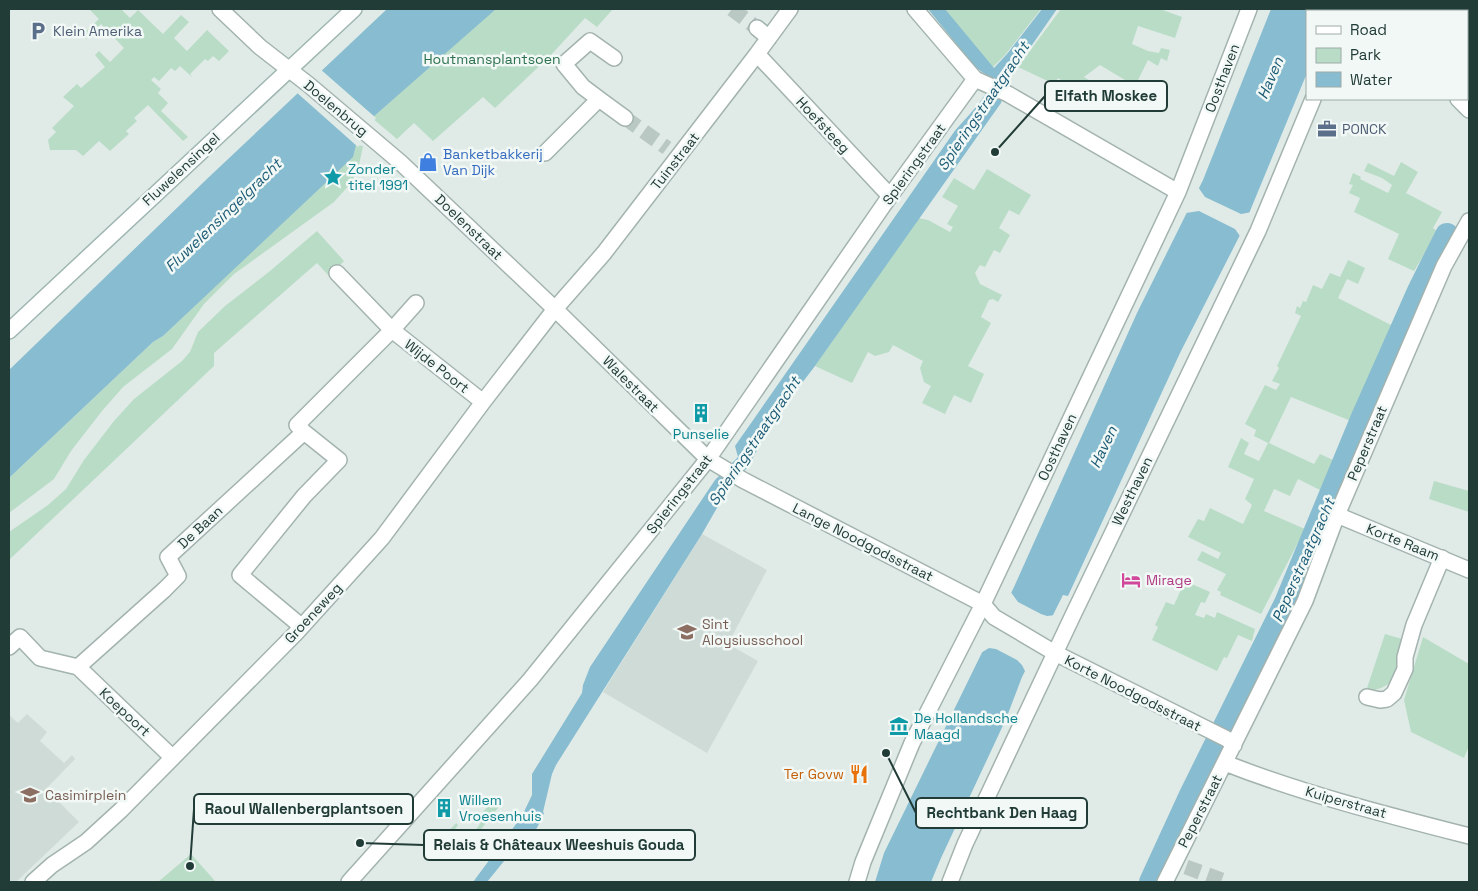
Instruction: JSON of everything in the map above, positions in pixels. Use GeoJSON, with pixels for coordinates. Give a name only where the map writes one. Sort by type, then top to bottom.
{"type":"FeatureCollection","features":[{"type":"Feature","properties":{"kind":"street","name":"Doelenbrug"},"geometry":{"type":"LineString","coordinates":[[220,9],[260,47],[379,144]]}},
{"type":"Feature","properties":{"kind":"street","name":"Fluwelensingel"},"geometry":{"type":"LineString","coordinates":[[9,331],[354,9]]}},
{"type":"Feature","properties":{"kind":"street","name":"Tuinstraat"},"geometry":{"type":"LineString","coordinates":[[555,309],[604,253],[673,153],[757,54],[763,33],[790,9]]}},
{"type":"Feature","properties":{"kind":"street"},"geometry":{"type":"LineString","coordinates":[[915,9],[980,82],[1008,94],[1178,192]]}},
{"type":"Feature","properties":{"kind":"street","name":"Oosthaven"},"geometry":{"type":"LineString","coordinates":[[857,882],[863,862],[912,743],[983,604],[1178,192],[1249,9]]}},
{"type":"Feature","properties":{"kind":"street"},"geometry":{"type":"LineString","coordinates":[[614,58],[590,40],[564,64],[583,87],[625,118]]}},
{"type":"Feature","properties":{"kind":"street","name":"Hoefsteeg"},"geometry":{"type":"LineString","coordinates":[[757,54],[890,196]]}},
{"type":"Feature","properties":{"kind":"street","name":"Spieringstraat"},"geometry":{"type":"LineString","coordinates":[[349,882],[530,680],[713,462],[890,196],[980,82]]}},
{"type":"Feature","properties":{"kind":"street"},"geometry":{"type":"LineString","coordinates":[[545,153],[599,99]]}},
{"type":"Feature","properties":{"kind":"street","name":"Westhaven"},"geometry":{"type":"LineString","coordinates":[[950,882],[965,844],[1055,653],[1258,231],[1313,100]]}},
{"type":"Feature","properties":{"kind":"street"},"geometry":{"type":"LineString","coordinates":[[1459,100],[1469,110]]}},
{"type":"Feature","properties":{"kind":"street","name":"Doelenstraat"},"geometry":{"type":"LineString","coordinates":[[379,144],[555,309]]}},
{"type":"Feature","properties":{"kind":"street","name":"Peperstraat"},"geometry":{"type":"LineString","coordinates":[[1165,882],[1180,865],[1225,763],[1231,742],[1304,601],[1337,515],[1444,266],[1469,221]]}},
{"type":"Feature","properties":{"kind":"street","name":"Wijde Poort"},"geometry":{"type":"LineString","coordinates":[[337,273],[392,330],[483,402]]}},
{"type":"Feature","properties":{"kind":"street","name":"Wijde Poort"},"geometry":{"type":"LineString","coordinates":[[392,330],[416,303]]}},
{"type":"Feature","properties":{"kind":"street","name":"Groeneweg"},"geometry":{"type":"LineString","coordinates":[[33,882],[52,865],[86,842],[121,810],[301,626],[382,538],[555,309]]}},
{"type":"Feature","properties":{"kind":"street","name":"Walestraat"},"geometry":{"type":"LineString","coordinates":[[555,309],[713,462],[742,480]]}},
{"type":"Feature","properties":{"kind":"street","name":"De Baan"},"geometry":{"type":"LineString","coordinates":[[78,667],[178,576],[168,557],[300,428],[392,330]]}},
{"type":"Feature","properties":{"kind":"street"},"geometry":{"type":"LineString","coordinates":[[300,428],[339,460],[304,496],[240,575],[301,626]]}},
{"type":"Feature","properties":{"kind":"street","name":"Lange Noodgodsstraat"},"geometry":{"type":"LineString","coordinates":[[742,480],[983,604]]}},
{"type":"Feature","properties":{"kind":"street","name":"Korte Raam"},"geometry":{"type":"LineString","coordinates":[[1337,515],[1469,570]]}},
{"type":"Feature","properties":{"kind":"street"},"geometry":{"type":"LineString","coordinates":[[1367,697],[1380,700],[1387,699],[1394,693],[1406,669],[1405,657],[1414,625],[1442,558]]}},
{"type":"Feature","properties":{"kind":"street","name":"Korte Noodgodsstraat"},"geometry":{"type":"LineString","coordinates":[[983,604],[994,617],[1055,653],[1231,742]]}},
{"type":"Feature","properties":{"kind":"street"},"geometry":{"type":"LineString","coordinates":[[9,647],[20,637],[40,658],[78,667]]}},
{"type":"Feature","properties":{"kind":"street","name":"Koepoort"},"geometry":{"type":"LineString","coordinates":[[78,667],[172,757]]}},
{"type":"Feature","properties":{"kind":"street","name":"Kuiperstraat"},"geometry":{"type":"LineString","coordinates":[[1225,763],[1270,781],[1469,836]]}},
{"type":"Feature","properties":{"kind":"shaded area","name":"Sint Aloysiusschool"},"geometry":{"type":"Polygon","coordinates":[[[702,534],[767,570],[728,644],[758,661],[707,753],[603,692],[702,534]]]}},
{"type":"Feature","properties":{"kind":"shaded area","name":"Casimirplein"},"geometry":{"type":"Polygon","coordinates":[[[27,714],[47,732],[40,741],[64,763],[72,755],[75,759],[46,789],[79,822],[16,882],[9,882],[9,715],[18,723],[27,714]]]}},
{"type":"Feature","properties":{"kind":"green space"},"geometry":{"type":"Polygon","coordinates":[[[89,9],[121,9],[130,18],[138,10],[163,34],[181,15],[189,22],[174,38],[187,51],[207,30],[229,51],[219,61],[213,56],[208,61],[205,59],[190,74],[193,78],[180,66],[175,71],[171,68],[159,81],[154,77],[151,80],[161,89],[158,93],[168,103],[161,111],[188,137],[183,141],[148,105],[134,118],[137,121],[126,131],[129,134],[110,151],[99,141],[83,156],[76,150],[50,150],[48,140],[56,132],[52,128],[74,106],[63,97],[77,84],[81,88],[105,67],[95,55],[99,51],[110,62],[124,48],[101,24],[86,39],[82,35],[99,19],[89,9]]]}},
{"type":"Feature","properties":{"kind":"green space","name":"Houtmansplantsoen"},"geometry":{"type":"Polygon","coordinates":[[[493,9],[613,9],[597,27],[585,18],[550,56],[495,108],[483,97],[433,141],[414,123],[397,139],[372,118],[493,9]]]}},
{"type":"Feature","properties":{"kind":"green space"},"geometry":{"type":"Polygon","coordinates":[[[929,9],[1041,9],[1005,55],[986,74],[929,9]]]}},
{"type":"Feature","properties":{"kind":"green space"},"geometry":{"type":"Polygon","coordinates":[[[1061,9],[1160,9],[1182,17],[1175,38],[1138,26],[1132,44],[1148,51],[1159,53],[1161,48],[1170,50],[1167,61],[1161,58],[1158,66],[1148,60],[1135,86],[1100,65],[1084,77],[1100,87],[1090,106],[1067,93],[1070,86],[1058,78],[1054,84],[1018,67],[1061,9]]]}},
{"type":"Feature","properties":{"kind":"green space"},"geometry":{"type":"Polygon","coordinates":[[[356,145],[363,146],[359,165],[351,183],[334,202],[234,274],[204,304],[172,349],[123,387],[71,451],[54,479],[9,513],[9,478],[153,342],[163,336],[246,256],[356,145]]]}},
{"type":"Feature","properties":{"kind":"green space"},"geometry":{"type":"Polygon","coordinates":[[[1401,162],[1418,172],[1406,193],[1442,212],[1433,228],[1438,232],[1414,271],[1388,259],[1399,234],[1354,212],[1360,198],[1349,193],[1353,185],[1349,184],[1353,173],[1361,177],[1360,179],[1388,193],[1392,185],[1382,178],[1364,171],[1368,163],[1394,176],[1401,162]]]}},
{"type":"Feature","properties":{"kind":"green space"},"geometry":{"type":"Polygon","coordinates":[[[987,169],[1031,195],[1019,215],[1009,210],[999,228],[1010,235],[1000,253],[994,250],[985,267],[980,265],[975,273],[980,284],[1002,295],[998,302],[993,299],[989,300],[981,317],[991,323],[968,366],[984,374],[971,403],[954,395],[945,414],[922,403],[931,386],[924,382],[920,368],[923,361],[893,345],[889,352],[875,356],[868,352],[852,383],[815,366],[918,218],[928,220],[950,232],[953,227],[947,224],[958,206],[942,197],[954,178],[974,190],[987,169]]]}},
{"type":"Feature","properties":{"kind":"green space"},"geometry":{"type":"Polygon","coordinates":[[[317,231],[344,261],[329,276],[317,263],[214,353],[214,366],[9,560],[9,532],[48,505],[66,489],[84,460],[114,421],[134,399],[182,361],[190,352],[198,332],[225,306],[317,231]]]}},
{"type":"Feature","properties":{"kind":"green space"},"geometry":{"type":"Polygon","coordinates":[[[1348,260],[1365,268],[1358,284],[1347,279],[1338,298],[1391,325],[1351,421],[1291,397],[1269,443],[1314,464],[1320,454],[1333,460],[1324,492],[1298,479],[1290,496],[1274,489],[1264,511],[1305,529],[1261,614],[1220,595],[1221,592],[1217,590],[1226,574],[1197,560],[1202,551],[1218,559],[1221,553],[1188,537],[1198,519],[1204,521],[1210,508],[1243,524],[1252,505],[1245,499],[1254,479],[1228,467],[1241,438],[1249,443],[1244,454],[1259,461],[1268,443],[1254,436],[1256,430],[1245,424],[1265,385],[1276,390],[1280,384],[1272,381],[1279,368],[1277,366],[1301,316],[1295,313],[1297,306],[1300,308],[1303,301],[1306,302],[1313,285],[1322,289],[1330,273],[1340,277],[1348,260]]]}},
{"type":"Feature","properties":{"kind":"green space"},"geometry":{"type":"Polygon","coordinates":[[[1434,481],[1469,491],[1469,512],[1429,499],[1434,481]]]}},
{"type":"Feature","properties":{"kind":"green space"},"geometry":{"type":"Polygon","coordinates":[[[1185,581],[1210,592],[1205,603],[1201,602],[1195,615],[1204,618],[1206,614],[1215,618],[1217,612],[1255,629],[1252,641],[1238,635],[1227,658],[1224,657],[1217,671],[1152,640],[1158,627],[1155,625],[1166,602],[1174,605],[1185,581]]]}},
{"type":"Feature","properties":{"kind":"green space"},"geometry":{"type":"Polygon","coordinates":[[[1385,634],[1402,639],[1395,674],[1386,685],[1378,689],[1366,691],[1385,634]]]}},
{"type":"Feature","properties":{"kind":"green space"},"geometry":{"type":"Polygon","coordinates":[[[1423,637],[1469,664],[1469,746],[1464,758],[1411,732],[1404,700],[1423,637]]]}},
{"type":"Feature","properties":{"kind":"green space"},"geometry":{"type":"Polygon","coordinates":[[[495,798],[502,803],[478,833],[475,831],[480,824],[482,813],[495,798]]]}},
{"type":"Feature","properties":{"kind":"green space"},"geometry":{"type":"Polygon","coordinates":[[[456,823],[458,825],[452,834],[451,843],[438,856],[428,853],[456,823]]]}},
{"type":"Feature","properties":{"kind":"green space"},"geometry":{"type":"Polygon","coordinates":[[[191,854],[216,882],[158,882],[191,854]]]}},
{"type":"Feature","properties":{"kind":"water","name":"Fluwelensingelgracht"},"geometry":{"type":"Polygon","coordinates":[[[387,9],[496,9],[372,118],[356,145],[353,157],[9,478],[9,370],[387,9]]]}},
{"type":"Feature","properties":{"kind":"water","name":"Spieringstraatgracht"},"geometry":{"type":"Polygon","coordinates":[[[928,9],[945,9],[994,68],[1042,9],[1057,9],[1006,83],[1001,103],[815,366],[776,417],[747,468],[729,487],[702,534],[556,765],[552,774],[544,813],[537,828],[517,845],[487,882],[473,882],[522,816],[532,795],[532,774],[582,693],[590,667],[715,480],[738,457],[735,446],[954,132],[986,93],[992,79],[975,67],[928,9]]]}},
{"type":"Feature","properties":{"kind":"water","name":"Haven"},"geometry":{"type":"Polygon","coordinates":[[[1271,9],[1314,9],[1316,10],[1306,10],[1306,75],[1239,237],[1180,353],[1068,596],[1063,595],[1022,677],[1006,719],[931,882],[875,882],[884,853],[1014,587],[1137,313],[1203,180],[1271,9]]]}},
{"type":"Feature","properties":{"kind":"pier"},"geometry":{"type":"Polygon","coordinates":[[[319,68],[376,118],[358,147],[295,91],[319,68]]]}},
{"type":"Feature","properties":{"kind":"pier"},"geometry":{"type":"Polygon","coordinates":[[[1198,187],[1205,197],[1241,214],[1252,212],[1240,236],[1235,229],[1199,211],[1186,213],[1198,187]]]}},
{"type":"Feature","properties":{"kind":"pier"},"geometry":{"type":"Polygon","coordinates":[[[1010,591],[1018,602],[1041,614],[1047,616],[1056,615],[1026,673],[1017,660],[996,649],[989,648],[979,654],[1010,591]]]}},
{"type":"Feature","properties":{"kind":"waterway","name":"Peperstraatgracht"},"geometry":{"type":"LineString","coordinates":[[1151,882],[1191,795],[1286,603],[1363,417],[1419,291],[1447,235]]}},
{"type":"Feature","properties":{"kind":"tunnel"},"geometry":{"type":"LineString","coordinates":[[732,9],[757,28]]}},
{"type":"Feature","properties":{"kind":"tunnel"},"geometry":{"type":"LineString","coordinates":[[625,118],[667,148]]}},
{"type":"Feature","properties":{"kind":"tunnel"},"geometry":{"type":"LineString","coordinates":[[1186,867],[1227,882]]}},
{"type":"Feature","properties":{"kind":"place","name":"Klein Amerika"},"geometry":{"type":"Point","coordinates":[38,31]}},
{"type":"Feature","properties":{"kind":"place","name":"PONCK"},"geometry":{"type":"Point","coordinates":[1327,129]}},
{"type":"Feature","properties":{"kind":"place","name":"Elfath Moskee"},"geometry":{"type":"Point","coordinates":[995,152]}},
{"type":"Feature","properties":{"kind":"place","name":"Banketbakkerij Van Dijk"},"geometry":{"type":"Point","coordinates":[428,162]}},
{"type":"Feature","properties":{"kind":"place","name":"Zonder titel 1991"},"geometry":{"type":"Point","coordinates":[333,177]}},
{"type":"Feature","properties":{"kind":"place","name":"Punselie"},"geometry":{"type":"Point","coordinates":[701,413]}},
{"type":"Feature","properties":{"kind":"place","name":"Mirage"},"geometry":{"type":"Point","coordinates":[1131,580]}},
{"type":"Feature","properties":{"kind":"place","name":"Sint Aloysiusschool"},"geometry":{"type":"Point","coordinates":[687,632]}},
{"type":"Feature","properties":{"kind":"place","name":"De Hollandsche Maagd"},"geometry":{"type":"Point","coordinates":[899,726]}},
{"type":"Feature","properties":{"kind":"place","name":"Rechtbank Den Haag"},"geometry":{"type":"Point","coordinates":[886,753]}},
{"type":"Feature","properties":{"kind":"place","name":"Ter Govw"},"geometry":{"type":"Point","coordinates":[859,774]}},
{"type":"Feature","properties":{"kind":"place","name":"Casimirplein"},"geometry":{"type":"Point","coordinates":[30,795]}},
{"type":"Feature","properties":{"kind":"place","name":"Willem Vroesenhuis"},"geometry":{"type":"Point","coordinates":[444,808]}},
{"type":"Feature","properties":{"kind":"place","name":"Relais & Châteaux Weeshuis Gouda"},"geometry":{"type":"Point","coordinates":[360,843]}},
{"type":"Feature","properties":{"kind":"place","name":"Raoul Wallenbergplantsoen"},"geometry":{"type":"Point","coordinates":[190,866]}}]}
